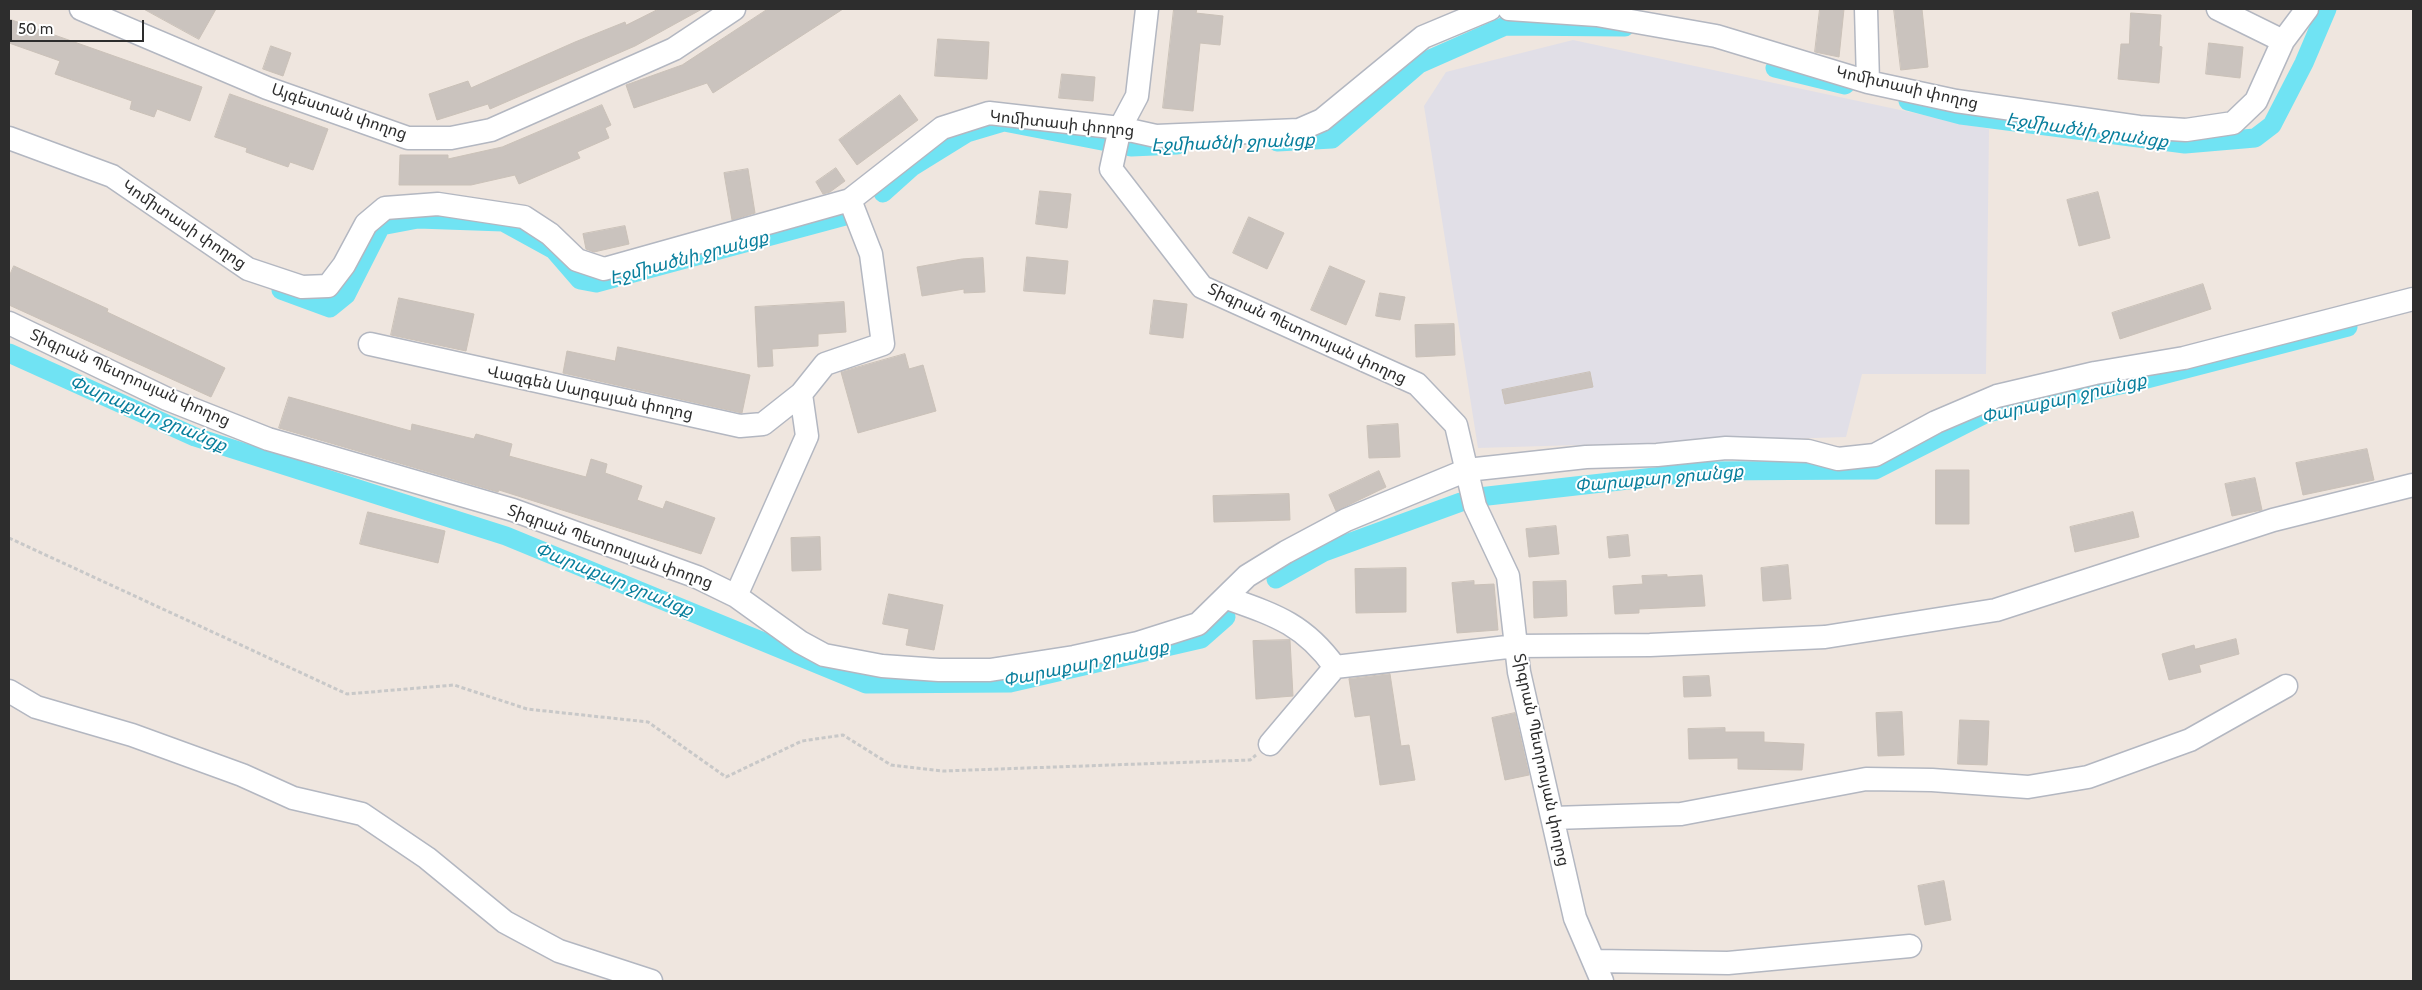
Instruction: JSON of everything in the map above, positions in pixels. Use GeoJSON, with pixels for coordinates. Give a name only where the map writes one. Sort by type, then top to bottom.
{"type":"FeatureCollection","features":[{"type":"Feature","properties":{"kind":"street","name":"Այգեստան փողոց"},"geometry":{"type":"LineString","coordinates":[[81,9],[267,88],[408,138],[451,138],[491,130],[674,49],[734,9]]}},
{"type":"Feature","properties":{"kind":"street"},"geometry":{"type":"LineString","coordinates":[[1120,128],[1137,96],[1147,9]]}},
{"type":"Feature","properties":{"kind":"street","name":"Կոմիտասի փողոց"},"geometry":{"type":"LineString","coordinates":[[9,138],[112,176],[248,269],[302,287],[328,286],[344,265],[366,224],[385,208],[438,204],[524,217],[550,234],[577,260],[604,269],[850,200],[942,128],[989,113],[1120,128],[1156,136],[1299,130],[1322,120],[1423,37],[1490,9]]}},
{"type":"Feature","properties":{"kind":"street","name":"Կոմիտասի փողոց"},"geometry":{"type":"LineString","coordinates":[[1509,9],[1597,15],[1716,36],[1868,82],[1956,101],[2139,127],[2186,130],[2233,123],[2256,101],[2283,41],[2307,9]]}},
{"type":"Feature","properties":{"kind":"street"},"geometry":{"type":"LineString","coordinates":[[1866,9],[1868,82]]}},
{"type":"Feature","properties":{"kind":"street"},"geometry":{"type":"LineString","coordinates":[[2218,9],[2283,41]]}},
{"type":"Feature","properties":{"kind":"street","name":"Տիգրան Պետրոսյան փողոց"},"geometry":{"type":"LineString","coordinates":[[1120,128],[1110,169],[1202,287],[1417,384],[1456,425],[1475,506],[1508,576],[1519,672],[1575,918],[1598,971]]}},
{"type":"Feature","properties":{"kind":"street","name":"Վազգեն Սարգսյան փողոց"},"geometry":{"type":"LineString","coordinates":[[370,344],[740,426],[763,424],[801,394],[825,364],[883,344],[871,254],[850,200]]}},
{"type":"Feature","properties":{"kind":"street","name":"Տիգրան Պետրոսյան փողոց"},"geometry":{"type":"LineString","coordinates":[[9,323],[167,399],[268,439],[513,510],[697,577],[736,596],[800,642],[824,655],[882,666],[990,670],[1074,657],[1138,643],[1198,624],[1227,598],[1247,576],[1286,552],[1346,520],[1467,470],[1586,457],[1657,455],[1726,448],[1808,451],[1838,459],[1875,454],[1936,422],[1997,396],[2095,374],[2184,358],[2413,300]]}},
{"type":"Feature","properties":{"kind":"street"},"geometry":{"type":"LineString","coordinates":[[736,596],[807,436],[801,394]]}},
{"type":"Feature","properties":{"kind":"street"},"geometry":{"type":"LineString","coordinates":[[1270,744],[1335,667],[1516,646],[1650,645],[1825,637],[1996,610],[2273,520],[2413,485]]}},
{"type":"Feature","properties":{"kind":"street"},"geometry":{"type":"LineString","coordinates":[[1227,598],[1276,616],[1297,627],[1320,646],[1335,667]]}},
{"type":"Feature","properties":{"kind":"street"},"geometry":{"type":"LineString","coordinates":[[1553,818],[1681,814],[1866,779],[1932,780],[2028,787],[2088,777],[2190,740],[2286,686]]}},
{"type":"Feature","properties":{"kind":"street"},"geometry":{"type":"LineString","coordinates":[[9,691],[36,707],[132,735],[242,775],[293,798],[362,814],[427,858],[505,922],[559,951],[651,981]]}},
{"type":"Feature","properties":{"kind":"street"},"geometry":{"type":"LineString","coordinates":[[1598,971],[1728,963],[1910,946]]}},
{"type":"Feature","properties":{"kind":"path"},"geometry":{"type":"LineString","coordinates":[[9,538],[347,694],[454,685],[527,709],[648,722],[726,777],[802,741],[844,735],[891,765],[944,771],[1250,760],[1270,744]]}},
{"type":"Feature","properties":{"kind":"shaded area"},"geometry":{"type":"Polygon","coordinates":[[[1573,40],[1989,129],[1986,374],[1862,374],[1846,437],[1478,448],[1424,106],[1446,72],[1573,40]]]}},
{"type":"Feature","properties":{"kind":"building"},"geometry":{"type":"Polygon","coordinates":[[[144,9],[216,9],[199,39],[144,9]]]}},
{"type":"Feature","properties":{"kind":"building"},"geometry":{"type":"Polygon","coordinates":[[[659,9],[702,9],[635,46],[490,109],[488,104],[437,120],[429,94],[468,81],[471,88],[575,42],[625,22],[626,25],[659,9]]]}},
{"type":"Feature","properties":{"kind":"building"},"geometry":{"type":"Polygon","coordinates":[[[768,9],[843,9],[713,93],[707,83],[634,108],[626,85],[682,65],[768,9]]]}},
{"type":"Feature","properties":{"kind":"building"},"geometry":{"type":"Polygon","coordinates":[[[1174,9],[1197,9],[1196,13],[1223,16],[1220,45],[1200,43],[1193,111],[1163,108],[1174,9]]]}},
{"type":"Feature","properties":{"kind":"building"},"geometry":{"type":"Polygon","coordinates":[[[1820,9],[1844,9],[1839,57],[1815,52],[1820,9]]]}},
{"type":"Feature","properties":{"kind":"building"},"geometry":{"type":"Polygon","coordinates":[[[1894,9],[1922,9],[1928,67],[1901,70],[1894,9]]]}},
{"type":"Feature","properties":{"kind":"building"},"geometry":{"type":"Polygon","coordinates":[[[2131,13],[2161,15],[2159,46],[2162,47],[2159,83],[2118,79],[2121,44],[2129,44],[2131,13]]]}},
{"type":"Feature","properties":{"kind":"building"},"geometry":{"type":"Polygon","coordinates":[[[9,19],[202,87],[190,121],[157,109],[154,117],[130,109],[132,101],[55,74],[60,61],[9,43],[9,19]]]}},
{"type":"Feature","properties":{"kind":"building"},"geometry":{"type":"Polygon","coordinates":[[[938,39],[989,42],[987,79],[935,76],[938,39]]]}},
{"type":"Feature","properties":{"kind":"building"},"geometry":{"type":"Polygon","coordinates":[[[2209,43],[2243,47],[2240,78],[2206,74],[2209,43]]]}},
{"type":"Feature","properties":{"kind":"building"},"geometry":{"type":"Polygon","coordinates":[[[271,46],[291,53],[283,76],[263,69],[271,46]]]}},
{"type":"Feature","properties":{"kind":"building"},"geometry":{"type":"Polygon","coordinates":[[[1062,74],[1095,77],[1093,101],[1059,98],[1062,74]]]}},
{"type":"Feature","properties":{"kind":"building"},"geometry":{"type":"Polygon","coordinates":[[[230,94],[328,129],[313,170],[290,162],[288,167],[246,152],[247,148],[215,137],[230,94]]]}},
{"type":"Feature","properties":{"kind":"building"},"geometry":{"type":"Polygon","coordinates":[[[900,95],[918,120],[857,165],[839,140],[900,95]]]}},
{"type":"Feature","properties":{"kind":"building"},"geometry":{"type":"Polygon","coordinates":[[[602,105],[611,125],[605,128],[609,138],[577,152],[580,158],[519,184],[515,175],[471,185],[399,185],[400,155],[448,155],[448,159],[502,147],[602,105]]]}},
{"type":"Feature","properties":{"kind":"building"},"geometry":{"type":"Polygon","coordinates":[[[836,168],[845,181],[830,192],[823,194],[816,182],[836,168]]]}},
{"type":"Feature","properties":{"kind":"building"},"geometry":{"type":"Polygon","coordinates":[[[748,169],[755,213],[732,220],[724,173],[748,169]]]}},
{"type":"Feature","properties":{"kind":"building"},"geometry":{"type":"Polygon","coordinates":[[[1040,191],[1071,194],[1067,228],[1036,224],[1040,191]]]}},
{"type":"Feature","properties":{"kind":"building"},"geometry":{"type":"Polygon","coordinates":[[[2098,192],[2110,238],[2079,246],[2067,200],[2098,192]]]}},
{"type":"Feature","properties":{"kind":"building"},"geometry":{"type":"Polygon","coordinates":[[[1249,217],[1284,233],[1267,269],[1233,253],[1249,217]]]}},
{"type":"Feature","properties":{"kind":"building"},"geometry":{"type":"Polygon","coordinates":[[[625,226],[629,244],[594,252],[586,249],[583,234],[625,226]]]}},
{"type":"Feature","properties":{"kind":"building"},"geometry":{"type":"Polygon","coordinates":[[[1027,257],[1068,261],[1065,294],[1024,291],[1027,257]]]}},
{"type":"Feature","properties":{"kind":"building"},"geometry":{"type":"Polygon","coordinates":[[[983,258],[985,292],[964,293],[964,289],[922,296],[917,267],[962,259],[983,258]]]}},
{"type":"Feature","properties":{"kind":"building"},"geometry":{"type":"Polygon","coordinates":[[[14,266],[108,309],[107,312],[225,368],[211,397],[9,305],[9,277],[14,266]]]}},
{"type":"Feature","properties":{"kind":"building"},"geometry":{"type":"Polygon","coordinates":[[[1330,266],[1365,281],[1346,325],[1311,310],[1330,266]]]}},
{"type":"Feature","properties":{"kind":"building"},"geometry":{"type":"Polygon","coordinates":[[[2203,284],[2211,309],[2120,339],[2112,313],[2203,284]]]}},
{"type":"Feature","properties":{"kind":"building"},"geometry":{"type":"Polygon","coordinates":[[[1380,293],[1405,297],[1400,320],[1376,316],[1380,293]]]}},
{"type":"Feature","properties":{"kind":"building"},"geometry":{"type":"Polygon","coordinates":[[[399,298],[474,314],[466,351],[391,335],[399,298]]]}},
{"type":"Feature","properties":{"kind":"building"},"geometry":{"type":"Polygon","coordinates":[[[1154,300],[1187,304],[1183,338],[1150,334],[1154,300]]]}},
{"type":"Feature","properties":{"kind":"building"},"geometry":{"type":"Polygon","coordinates":[[[844,302],[846,332],[818,334],[818,346],[772,349],[773,366],[758,367],[755,307],[844,302]]]}},
{"type":"Feature","properties":{"kind":"building"},"geometry":{"type":"Polygon","coordinates":[[[1454,324],[1455,355],[1416,357],[1415,325],[1454,324]]]}},
{"type":"Feature","properties":{"kind":"building"},"geometry":{"type":"Polygon","coordinates":[[[618,347],[750,375],[742,413],[563,373],[567,351],[615,361],[618,347]]]}},
{"type":"Feature","properties":{"kind":"building"},"geometry":{"type":"Polygon","coordinates":[[[905,354],[909,369],[923,365],[936,411],[858,433],[841,372],[905,354]]]}},
{"type":"Feature","properties":{"kind":"building"},"geometry":{"type":"Polygon","coordinates":[[[1590,372],[1593,387],[1505,404],[1502,390],[1590,372]]]}},
{"type":"Feature","properties":{"kind":"building"},"geometry":{"type":"Polygon","coordinates":[[[289,397],[411,431],[412,424],[474,439],[476,434],[512,444],[509,456],[586,477],[591,459],[607,464],[605,473],[642,486],[637,500],[663,509],[666,501],[715,518],[701,554],[499,490],[498,492],[279,428],[289,397]]]}},
{"type":"Feature","properties":{"kind":"building"},"geometry":{"type":"Polygon","coordinates":[[[1398,424],[1400,457],[1369,458],[1367,426],[1398,424]]]}},
{"type":"Feature","properties":{"kind":"building"},"geometry":{"type":"Polygon","coordinates":[[[2367,449],[2374,480],[2303,495],[2296,463],[2367,449]]]}},
{"type":"Feature","properties":{"kind":"building"},"geometry":{"type":"Polygon","coordinates":[[[1936,470],[1969,470],[1969,524],[1936,524],[1936,470]]]}},
{"type":"Feature","properties":{"kind":"building"},"geometry":{"type":"Polygon","coordinates":[[[1379,471],[1386,487],[1336,511],[1329,495],[1379,471]]]}},
{"type":"Feature","properties":{"kind":"building"},"geometry":{"type":"Polygon","coordinates":[[[2255,478],[2262,510],[2232,516],[2225,484],[2255,478]]]}},
{"type":"Feature","properties":{"kind":"building"},"geometry":{"type":"Polygon","coordinates":[[[1289,494],[1290,520],[1214,522],[1213,496],[1289,494]]]}},
{"type":"Feature","properties":{"kind":"building"},"geometry":{"type":"Polygon","coordinates":[[[368,512],[445,531],[438,563],[360,544],[368,512]]]}},
{"type":"Feature","properties":{"kind":"building"},"geometry":{"type":"Polygon","coordinates":[[[2133,512],[2139,537],[2075,552],[2070,527],[2133,512]]]}},
{"type":"Feature","properties":{"kind":"building"},"geometry":{"type":"Polygon","coordinates":[[[1556,526],[1559,554],[1529,557],[1526,529],[1556,526]]]}},
{"type":"Feature","properties":{"kind":"building"},"geometry":{"type":"Polygon","coordinates":[[[1628,535],[1630,556],[1609,558],[1607,537],[1628,535]]]}},
{"type":"Feature","properties":{"kind":"building"},"geometry":{"type":"Polygon","coordinates":[[[820,537],[821,570],[792,571],[791,538],[820,537]]]}},
{"type":"Feature","properties":{"kind":"building"},"geometry":{"type":"Polygon","coordinates":[[[1788,565],[1791,599],[1763,601],[1761,568],[1788,565]]]}},
{"type":"Feature","properties":{"kind":"building"},"geometry":{"type":"Polygon","coordinates":[[[1406,568],[1406,612],[1356,613],[1355,569],[1406,568]]]}},
{"type":"Feature","properties":{"kind":"building"},"geometry":{"type":"Polygon","coordinates":[[[1667,575],[1667,577],[1702,575],[1705,606],[1639,609],[1639,613],[1615,614],[1613,586],[1643,584],[1642,576],[1667,575]]]}},
{"type":"Feature","properties":{"kind":"building"},"geometry":{"type":"Polygon","coordinates":[[[1474,581],[1474,585],[1494,584],[1498,630],[1457,633],[1452,583],[1474,581]]]}},
{"type":"Feature","properties":{"kind":"building"},"geometry":{"type":"Polygon","coordinates":[[[1566,581],[1567,616],[1534,618],[1533,582],[1566,581]]]}},
{"type":"Feature","properties":{"kind":"building"},"geometry":{"type":"Polygon","coordinates":[[[889,594],[943,605],[934,650],[906,645],[909,629],[883,624],[889,594]]]}},
{"type":"Feature","properties":{"kind":"building"},"geometry":{"type":"Polygon","coordinates":[[[2236,639],[2239,654],[2199,665],[2201,672],[2169,680],[2162,654],[2194,645],[2195,649],[2236,639]]]}},
{"type":"Feature","properties":{"kind":"building"},"geometry":{"type":"Polygon","coordinates":[[[1290,640],[1293,696],[1256,699],[1253,641],[1290,640]]]}},
{"type":"Feature","properties":{"kind":"building"},"geometry":{"type":"Polygon","coordinates":[[[1390,674],[1401,746],[1409,745],[1415,780],[1380,785],[1370,715],[1355,717],[1349,679],[1390,674]]]}},
{"type":"Feature","properties":{"kind":"building"},"geometry":{"type":"Polygon","coordinates":[[[1709,676],[1711,696],[1684,697],[1683,677],[1709,676]]]}},
{"type":"Feature","properties":{"kind":"building"},"geometry":{"type":"Polygon","coordinates":[[[1902,712],[1904,755],[1878,756],[1876,713],[1902,712]]]}},
{"type":"Feature","properties":{"kind":"building"},"geometry":{"type":"Polygon","coordinates":[[[1515,713],[1529,775],[1505,780],[1492,718],[1515,713]]]}},
{"type":"Feature","properties":{"kind":"building"},"geometry":{"type":"Polygon","coordinates":[[[1960,720],[1989,721],[1987,765],[1958,764],[1960,720]]]}},
{"type":"Feature","properties":{"kind":"building"},"geometry":{"type":"Polygon","coordinates":[[[1725,728],[1725,732],[1764,732],[1764,742],[1804,744],[1802,770],[1738,769],[1738,758],[1689,759],[1688,729],[1725,728]]]}},
{"type":"Feature","properties":{"kind":"building"},"geometry":{"type":"Polygon","coordinates":[[[1944,881],[1951,920],[1925,925],[1918,886],[1944,881]]]}},
{"type":"Feature","properties":{"kind":"waterway","name":"Էջմիածնի ջրանցք"},"geometry":{"type":"LineString","coordinates":[[1908,101],[1961,115],[2185,144],[2255,138],[2272,125],[2304,63],[2327,9]]}},
{"type":"Feature","properties":{"kind":"waterway","name":"Էջմիածնի ջրանցք"},"geometry":{"type":"LineString","coordinates":[[1277,142],[1332,139],[1419,64],[1505,26],[1625,27]]}},
{"type":"Feature","properties":{"kind":"waterway","name":"Էջմիածնի ջրանցք"},"geometry":{"type":"LineString","coordinates":[[1775,68],[1845,85]]}},
{"type":"Feature","properties":{"kind":"waterway","name":"Էջմիածնի ջրանցք"},"geometry":{"type":"LineString","coordinates":[[883,193],[912,167],[967,133],[1004,122],[1102,141]]}},
{"type":"Feature","properties":{"kind":"waterway","name":"Էջմիածնի ջրանցք"},"geometry":{"type":"LineString","coordinates":[[1131,147],[1177,145]]}},
{"type":"Feature","properties":{"kind":"waterway","name":"Էջմիածնի ջրանցք"},"geometry":{"type":"LineString","coordinates":[[281,290],[330,308],[346,295],[381,226],[418,219],[503,222],[554,250],[580,280],[596,283],[845,216]]}},
{"type":"Feature","properties":{"kind":"waterway","name":"Փարաքար ջրանցք"},"geometry":{"type":"LineString","coordinates":[[1479,497],[1707,471],[1875,470],[1987,413],[2139,381],[2348,327]]}},
{"type":"Feature","properties":{"kind":"waterway","name":"Փարաքար ջրանցք"},"geometry":{"type":"LineString","coordinates":[[9,353],[195,437],[506,536],[866,684],[1010,683],[1201,639],[1226,617]]}},
{"type":"Feature","properties":{"kind":"waterway","name":"Փարաքար ջրանցք"},"geometry":{"type":"LineString","coordinates":[[1276,579],[1324,552],[1461,502]]}}]}
